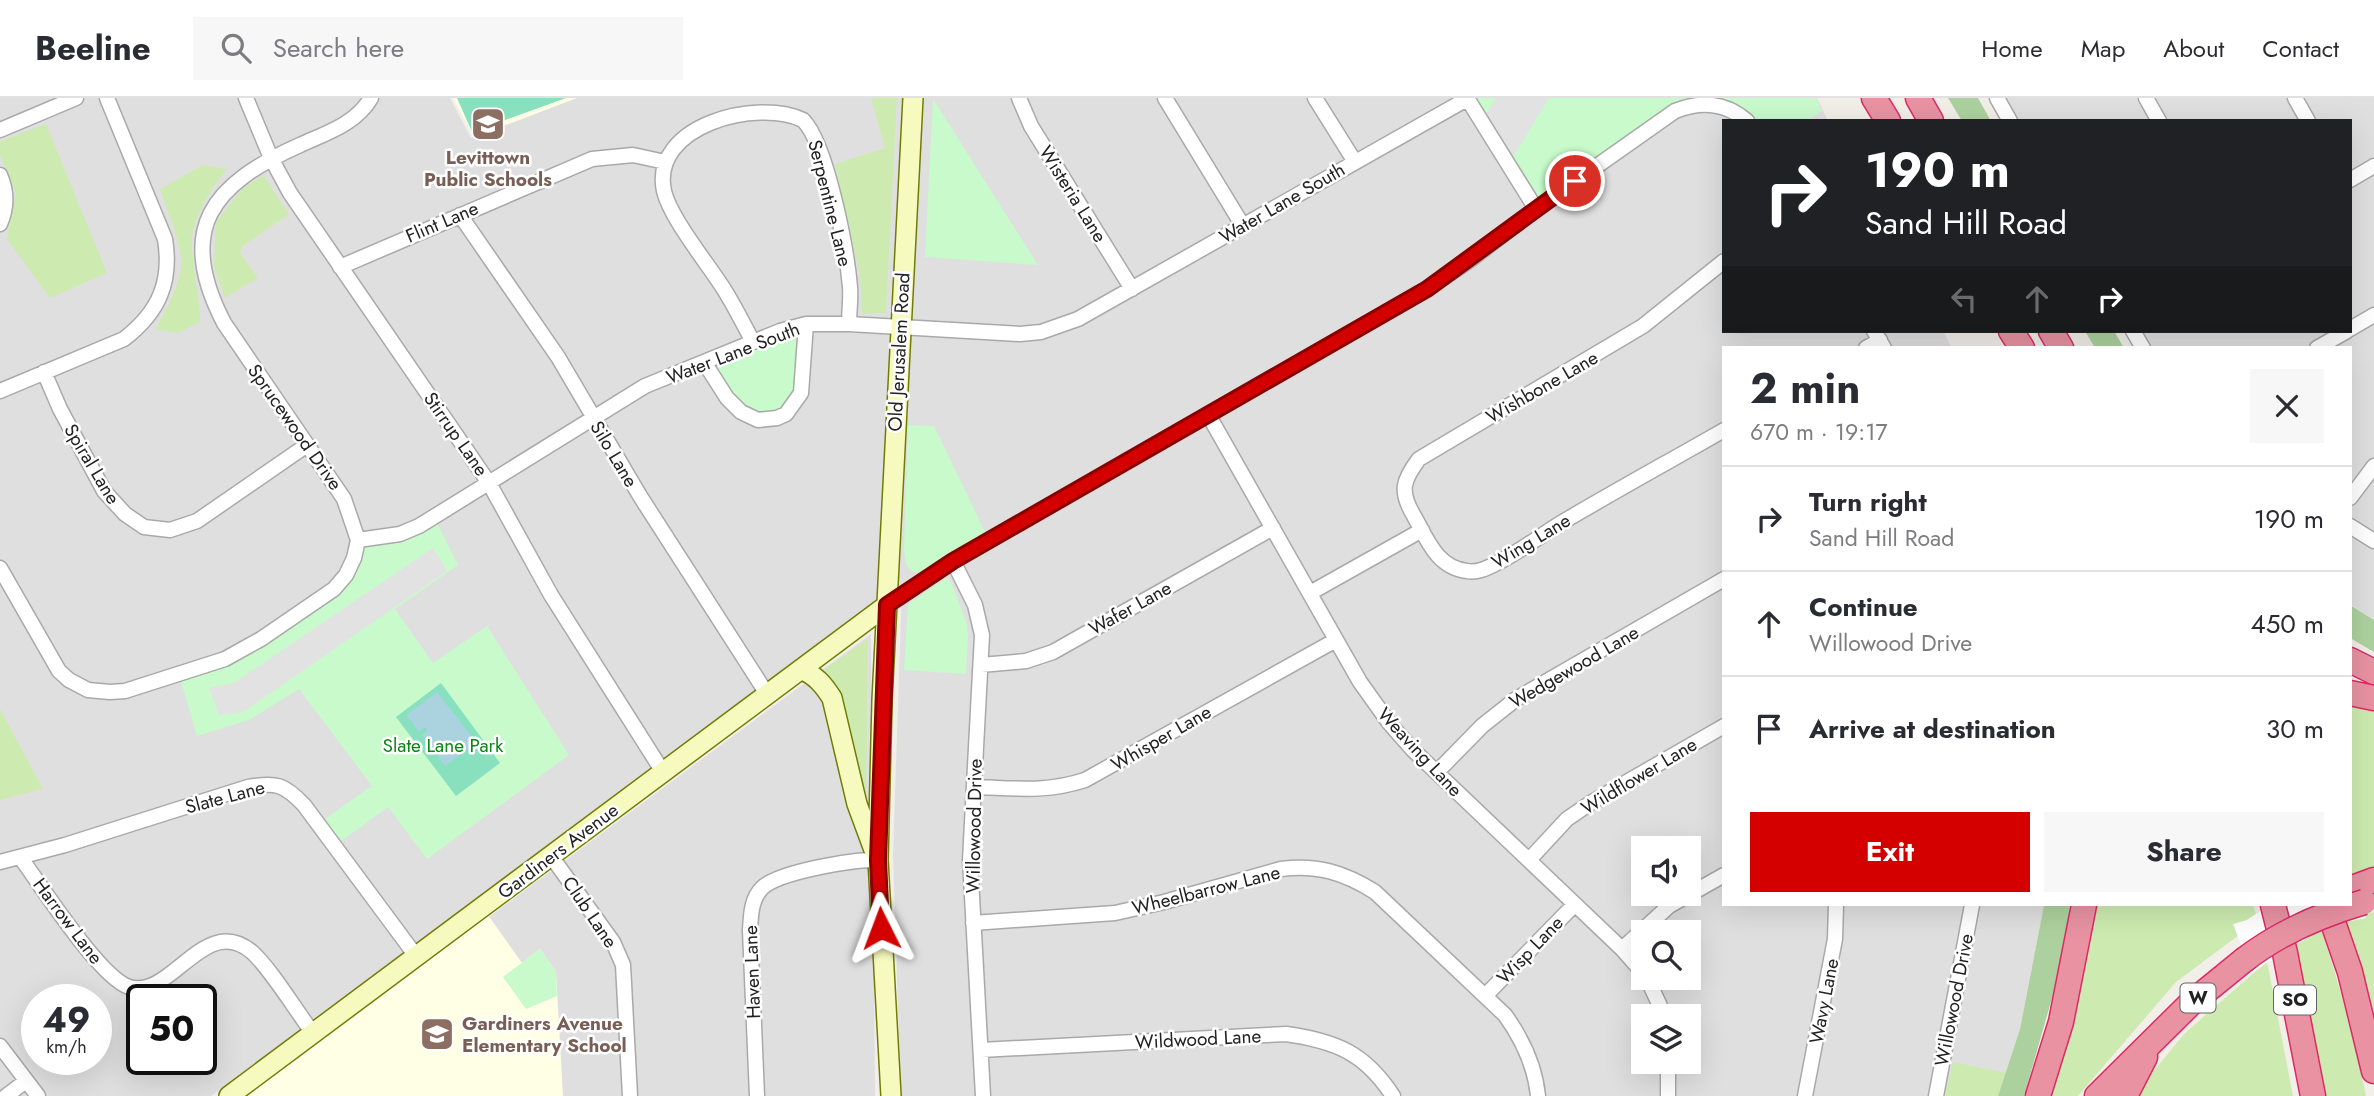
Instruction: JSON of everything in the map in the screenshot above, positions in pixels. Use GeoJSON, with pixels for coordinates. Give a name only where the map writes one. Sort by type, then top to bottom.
{"type":"FeatureCollection","features":[{"type":"Feature","properties":{"kind":"highway"},"geometry":{"type":"LineString","coordinates":[[1874,98],[1887,119]]}},
{"type":"Feature","properties":{"kind":"highway"},"geometry":{"type":"LineString","coordinates":[[1918,98],[1930,119]]}},
{"type":"Feature","properties":{"kind":"highway"},"geometry":{"type":"LineString","coordinates":[[2352,661],[2374,672]]}},
{"type":"Feature","properties":{"kind":"highway"},"geometry":{"type":"LineString","coordinates":[[2352,693],[2374,698]]}},
{"type":"Feature","properties":{"kind":"highway"},"geometry":{"type":"LineString","coordinates":[[2038,1096],[2061,1022],[2084,906]]}},
{"type":"Feature","properties":{"kind":"highway","name":"SO"},"geometry":{"type":"LineString","coordinates":[[2273,906],[2313,1096]]}},
{"type":"Feature","properties":{"kind":"highway"},"geometry":{"type":"LineString","coordinates":[[2108,1094],[2139,1038],[2162,1010],[2241,953],[2267,924],[2303,906]]}},
{"type":"Feature","properties":{"kind":"highway"},"geometry":{"type":"LineString","coordinates":[[2327,906],[2350,972],[2374,1071]]}},
{"type":"Feature","properties":{"kind":"highway","name":"W"},"geometry":{"type":"LineString","coordinates":[[2108,1094],[2154,1037],[2241,953],[2340,906]]}},
{"type":"Feature","properties":{"kind":"main road","name":"Old Jerusalem Road"},"geometry":{"type":"LineString","coordinates":[[878,860],[887,605],[913,98]]}},
{"type":"Feature","properties":{"kind":"main road","name":"Gardiners Avenue"},"geometry":{"type":"LineString","coordinates":[[229,1096],[887,605]]}},
{"type":"Feature","properties":{"kind":"main road"},"geometry":{"type":"LineString","coordinates":[[801,668],[824,684],[832,698],[857,804],[878,860],[891,1096]]}},
{"type":"Feature","properties":{"kind":"street"},"geometry":{"type":"LineString","coordinates":[[0,130],[76,98]]}},
{"type":"Feature","properties":{"kind":"street"},"geometry":{"type":"LineString","coordinates":[[0,391],[124,339],[141,326],[157,304],[165,281],[165,239],[107,98]]}},
{"type":"Feature","properties":{"kind":"street","name":"Stirrup Lane"},"geometry":{"type":"LineString","coordinates":[[246,98],[271,158],[290,193],[489,483],[551,595],[663,772]]}},
{"type":"Feature","properties":{"kind":"street","name":"Sprucewood Drive"},"geometry":{"type":"LineString","coordinates":[[358,540],[344,499],[224,323],[211,298],[205,276],[203,248],[205,228],[219,198],[237,179],[271,158],[340,127],[353,119],[370,98]]}},
{"type":"Feature","properties":{"kind":"street","name":"Wisteria Lane"},"geometry":{"type":"LineString","coordinates":[[1019,98],[1031,126],[1132,289]]}},
{"type":"Feature","properties":{"kind":"street"},"geometry":{"type":"LineString","coordinates":[[1165,98],[1243,226]]}},
{"type":"Feature","properties":{"kind":"street"},"geometry":{"type":"LineString","coordinates":[[1315,98],[1355,162]]}},
{"type":"Feature","properties":{"kind":"street"},"geometry":{"type":"LineString","coordinates":[[1467,98],[1536,209]]}},
{"type":"Feature","properties":{"kind":"street","name":"Water Lane South"},"geometry":{"type":"LineString","coordinates":[[358,540],[400,534],[419,526],[645,386],[753,342],[806,324],[849,324],[995,334],[1041,331],[1078,319],[1467,98]]}},
{"type":"Feature","properties":{"kind":"street"},"geometry":{"type":"LineString","coordinates":[[1997,98],[2009,119]]}},
{"type":"Feature","properties":{"kind":"street"},"geometry":{"type":"LineString","coordinates":[[2146,98],[2158,119]]}},
{"type":"Feature","properties":{"kind":"street"},"geometry":{"type":"LineString","coordinates":[[2295,98],[2307,119]]}},
{"type":"Feature","properties":{"kind":"street","name":"Serpentine Lane"},"geometry":{"type":"LineString","coordinates":[[665,162],[683,132],[694,123],[744,104],[777,104],[803,120],[815,135],[821,150],[842,236],[850,288],[849,324]]}},
{"type":"Feature","properties":{"kind":"street"},"geometry":{"type":"LineString","coordinates":[[887,605],[953,561],[1427,289],[1675,111],[1688,106],[1709,104],[1725,107],[1744,119]]}},
{"type":"Feature","properties":{"kind":"street","name":"Flint Lane"},"geometry":{"type":"LineString","coordinates":[[340,267],[592,159],[633,155],[665,162]]}},
{"type":"Feature","properties":{"kind":"street"},"geometry":{"type":"LineString","coordinates":[[665,162],[664,190],[670,207],[725,291],[753,342]]}},
{"type":"Feature","properties":{"kind":"street"},"geometry":{"type":"LineString","coordinates":[[2352,179],[2374,166]]}},
{"type":"Feature","properties":{"kind":"street"},"geometry":{"type":"LineString","coordinates":[[0,175],[4,183],[6,202],[0,224]]}},
{"type":"Feature","properties":{"kind":"street","name":"Silo Lane"},"geometry":{"type":"LineString","coordinates":[[460,215],[558,357],[639,496],[767,694]]}},
{"type":"Feature","properties":{"kind":"street","name":"Wishbone Lane"},"geometry":{"type":"LineString","coordinates":[[1422,530],[1409,508],[1404,490],[1406,476],[1419,459],[1643,326],[1722,263]]}},
{"type":"Feature","properties":{"kind":"street"},"geometry":{"type":"LineString","coordinates":[[2352,328],[2374,315]]}},
{"type":"Feature","properties":{"kind":"street"},"geometry":{"type":"LineString","coordinates":[[704,362],[727,398],[741,412],[758,420],[777,418],[786,414],[801,393],[806,324]]}},
{"type":"Feature","properties":{"kind":"street"},"geometry":{"type":"LineString","coordinates":[[2321,346],[2344,333]]}},
{"type":"Feature","properties":{"kind":"street","name":"Spiral Lane"},"geometry":{"type":"LineString","coordinates":[[44,372],[104,491],[125,514],[144,527],[170,530],[197,521],[307,445]]}},
{"type":"Feature","properties":{"kind":"street","name":"Weaving Lane"},"geometry":{"type":"LineString","coordinates":[[1209,416],[1360,682],[1390,724],[1631,959]]}},
{"type":"Feature","properties":{"kind":"street","name":"Wing Lane"},"geometry":{"type":"LineString","coordinates":[[1422,530],[1435,554],[1450,567],[1480,571],[1722,431]]}},
{"type":"Feature","properties":{"kind":"street"},"geometry":{"type":"LineString","coordinates":[[2352,495],[2374,466]]}},
{"type":"Feature","properties":{"kind":"street","name":"Wafer Lane"},"geometry":{"type":"LineString","coordinates":[[981,665],[1026,661],[1053,652],[1273,528]]}},
{"type":"Feature","properties":{"kind":"street"},"geometry":{"type":"LineString","coordinates":[[2352,528],[2374,541]]}},
{"type":"Feature","properties":{"kind":"street"},"geometry":{"type":"LineString","coordinates":[[1310,593],[1422,530]]}},
{"type":"Feature","properties":{"kind":"street"},"geometry":{"type":"LineString","coordinates":[[0,568],[59,671],[88,690],[125,691],[225,659],[261,639],[334,589],[346,575],[358,540]]}},
{"type":"Feature","properties":{"kind":"street","name":"Willowood Drive"},"geometry":{"type":"LineString","coordinates":[[953,561],[975,605],[982,635],[970,860],[984,1096]]}},
{"type":"Feature","properties":{"kind":"street","name":"Wedgewood Lane"},"geometry":{"type":"LineString","coordinates":[[1437,772],[1482,726],[1516,699],[1722,580]]}},
{"type":"Feature","properties":{"kind":"street","name":"Whisper Lane"},"geometry":{"type":"LineString","coordinates":[[974,786],[1044,790],[1085,780],[1336,640]]}},
{"type":"Feature","properties":{"kind":"street","name":"Wildflower Lane"},"geometry":{"type":"LineString","coordinates":[[1529,860],[1567,819],[1722,727]]}},
{"type":"Feature","properties":{"kind":"street","name":"Slate Lane"},"geometry":{"type":"LineString","coordinates":[[0,862],[248,787],[266,783],[278,785],[291,791],[304,805],[416,956]]}},
{"type":"Feature","properties":{"kind":"street","name":"Club Lane"},"geometry":{"type":"LineString","coordinates":[[551,856],[613,942],[623,965],[630,1096]]}},
{"type":"Feature","properties":{"kind":"street","name":"Harrow Lane"},"geometry":{"type":"LineString","coordinates":[[20,857],[99,964],[116,981],[131,988],[144,988],[157,983],[207,946],[232,942],[252,953],[313,1033]]}},
{"type":"Feature","properties":{"kind":"street","name":"Haven Lane"},"geometry":{"type":"LineString","coordinates":[[757,1096],[750,930],[751,907],[759,890],[769,882],[792,874],[859,859],[878,860]]}},
{"type":"Feature","properties":{"kind":"street","name":"Wheelbarrow Lane"},"geometry":{"type":"LineString","coordinates":[[973,923],[1115,913],[1281,869],[1328,869],[1354,878],[1375,892],[1505,1015],[1519,1034],[1532,1062],[1538,1096]]}},
{"type":"Feature","properties":{"kind":"street"},"geometry":{"type":"LineString","coordinates":[[1622,948],[1669,906],[1722,876]]}},
{"type":"Feature","properties":{"kind":"street","name":"Wisp Lane"},"geometry":{"type":"LineString","coordinates":[[1485,996],[1575,904]]}},
{"type":"Feature","properties":{"kind":"street","name":"Wavy Lane"},"geometry":{"type":"LineString","coordinates":[[1805,1096],[1835,939],[1836,906]]}},
{"type":"Feature","properties":{"kind":"street","name":"Willowood Drive"},"geometry":{"type":"LineString","coordinates":[[1936,1096],[1972,906]]}},
{"type":"Feature","properties":{"kind":"street","name":"Wildwood Lane"},"geometry":{"type":"LineString","coordinates":[[981,1050],[1286,1034],[1318,1039],[1343,1048],[1382,1079],[1394,1096]]}},
{"type":"Feature","properties":{"kind":"street"},"geometry":{"type":"LineString","coordinates":[[0,1046],[38,1096]]}},
{"type":"Feature","properties":{"kind":"street"},"geometry":{"type":"LineString","coordinates":[[1668,1074],[1668,1096]]}},
{"type":"Feature","properties":{"kind":"street"},"geometry":{"type":"LineString","coordinates":[[6,1096],[26,1081]]}},
{"type":"Feature","properties":{"kind":"shaded area"},"geometry":{"type":"Polygon","coordinates":[[[0,98],[450,98],[471,138],[570,98],[1817,98],[1827,119],[1722,119],[1722,333],[1944,333],[1951,346],[1722,346],[1722,906],[2044,906],[2020,1029],[1998,1096],[901,1096],[893,855],[902,585],[875,600],[211,1096],[0,1096],[0,98]]]}},
{"type":"Feature","properties":{"kind":"shaded area","name":"Levittown Public Schools"},"geometry":{"type":"Polygon","coordinates":[[[453,98],[577,98],[474,137],[453,98]]]}},
{"type":"Feature","properties":{"kind":"shaded area"},"geometry":{"type":"Polygon","coordinates":[[[1496,98],[1549,98],[1510,162],[1483,119],[1496,98]]]}},
{"type":"Feature","properties":{"kind":"shaded area"},"geometry":{"type":"Polygon","coordinates":[[[2000,98],[2374,98],[2374,620],[2352,605],[2352,346],[2148,346],[2140,333],[2352,333],[2352,119],[2013,119],[2000,98]]]}},
{"type":"Feature","properties":{"kind":"shaded area"},"geometry":{"type":"Polygon","coordinates":[[[433,548],[447,571],[243,712],[219,715],[209,688],[234,683],[433,548]]]}},
{"type":"Feature","properties":{"kind":"shaded area"},"geometry":{"type":"Polygon","coordinates":[[[871,634],[875,1096],[247,1096],[871,634]]]}},
{"type":"Feature","properties":{"kind":"shaded area","name":"Gardiners Avenue Elementary School"},"geometry":{"type":"Polygon","coordinates":[[[483,908],[522,963],[540,949],[556,972],[563,1096],[232,1096],[483,908]]]}},
{"type":"Feature","properties":{"kind":"green space","name":"Levittown Public Schools"},"geometry":{"type":"Polygon","coordinates":[[[457,98],[566,98],[472,132],[457,98]]]}},
{"type":"Feature","properties":{"kind":"green space"},"geometry":{"type":"Polygon","coordinates":[[[871,98],[897,98],[886,313],[862,314],[860,276],[835,164],[885,148],[871,98]]]}},
{"type":"Feature","properties":{"kind":"green space"},"geometry":{"type":"Polygon","coordinates":[[[1468,98],[1816,98],[1822,111],[1809,119],[1742,119],[1688,104],[1536,207],[1468,98]]]}},
{"type":"Feature","properties":{"kind":"green space"},"geometry":{"type":"Polygon","coordinates":[[[1948,98],[1978,98],[1990,119],[1961,119],[1948,98]]]}},
{"type":"Feature","properties":{"kind":"green space"},"geometry":{"type":"Polygon","coordinates":[[[933,99],[1038,265],[925,257],[933,99]]]}},
{"type":"Feature","properties":{"kind":"green space"},"geometry":{"type":"Polygon","coordinates":[[[46,124],[107,273],[50,298],[7,239],[16,193],[0,155],[0,141],[46,124]]]}},
{"type":"Feature","properties":{"kind":"green space"},"geometry":{"type":"Polygon","coordinates":[[[203,165],[227,169],[203,205],[192,236],[200,322],[178,333],[156,330],[173,295],[181,267],[177,240],[160,189],[203,165]]]}},
{"type":"Feature","properties":{"kind":"green space"},"geometry":{"type":"Polygon","coordinates":[[[263,175],[289,214],[243,246],[240,253],[258,278],[225,298],[214,267],[216,222],[242,189],[263,175]]]}},
{"type":"Feature","properties":{"kind":"green space"},"geometry":{"type":"Polygon","coordinates":[[[804,326],[802,383],[777,416],[741,410],[706,362],[804,326]]]}},
{"type":"Feature","properties":{"kind":"green space"},"geometry":{"type":"Polygon","coordinates":[[[2086,333],[2115,333],[2123,346],[2094,346],[2086,333]]]}},
{"type":"Feature","properties":{"kind":"green space"},"geometry":{"type":"Polygon","coordinates":[[[908,425],[934,426],[987,536],[940,563],[916,572],[908,566],[904,549],[908,425]]]}},
{"type":"Feature","properties":{"kind":"green space","name":"Slate Lane Park"},"geometry":{"type":"Polygon","coordinates":[[[434,517],[458,565],[395,609],[433,663],[487,626],[569,755],[427,859],[388,807],[336,845],[319,823],[372,786],[299,689],[249,720],[197,736],[179,675],[203,668],[336,590],[360,541],[434,517]]]}},
{"type":"Feature","properties":{"kind":"green space"},"geometry":{"type":"Polygon","coordinates":[[[946,578],[951,582],[967,624],[966,674],[904,670],[908,604],[946,578]]]}},
{"type":"Feature","properties":{"kind":"green space"},"geometry":{"type":"Polygon","coordinates":[[[2352,606],[2374,620],[2374,652],[2352,639],[2352,606]]]}},
{"type":"Feature","properties":{"kind":"green space"},"geometry":{"type":"Polygon","coordinates":[[[868,639],[866,803],[839,697],[824,669],[868,639]]]}},
{"type":"Feature","properties":{"kind":"green space"},"geometry":{"type":"Polygon","coordinates":[[[441,683],[500,763],[456,796],[396,717],[441,683]]]}},
{"type":"Feature","properties":{"kind":"green space"},"geometry":{"type":"Polygon","coordinates":[[[2352,700],[2374,705],[2374,871],[2352,879],[2352,700]]]}},
{"type":"Feature","properties":{"kind":"green space"},"geometry":{"type":"Polygon","coordinates":[[[0,709],[43,789],[0,800],[0,709]]]}},
{"type":"Feature","properties":{"kind":"green space"},"geometry":{"type":"Polygon","coordinates":[[[2044,906],[2070,906],[2062,963],[2024,1096],[1998,1096],[2020,1029],[2044,906]]]}},
{"type":"Feature","properties":{"kind":"green space"},"geometry":{"type":"Polygon","coordinates":[[[2092,906],[2253,906],[2256,914],[2247,920],[2251,926],[2176,982],[2078,1096],[2047,1096],[2092,906]]]}},
{"type":"Feature","properties":{"kind":"green space"},"geometry":{"type":"Polygon","coordinates":[[[2374,912],[2374,1011],[2357,950],[2345,922],[2365,918],[2365,914],[2374,912]]]}},
{"type":"Feature","properties":{"kind":"green space"},"geometry":{"type":"Polygon","coordinates":[[[2322,930],[2346,1012],[2366,1096],[2322,1096],[2291,946],[2322,930]]]}},
{"type":"Feature","properties":{"kind":"green space"},"geometry":{"type":"Polygon","coordinates":[[[540,949],[556,972],[557,996],[526,1009],[503,977],[540,949]]]}},
{"type":"Feature","properties":{"kind":"green space"},"geometry":{"type":"Polygon","coordinates":[[[2267,961],[2293,1096],[2138,1096],[2152,1073],[2184,1034],[2267,961]]]}},
{"type":"Feature","properties":{"kind":"green space"},"geometry":{"type":"Polygon","coordinates":[[[1953,1062],[2007,1073],[1998,1096],[1945,1096],[1953,1062]]]}},
{"type":"Feature","properties":{"kind":"water"},"geometry":{"type":"Polygon","coordinates":[[[437,692],[476,742],[445,766],[422,735],[428,730],[425,727],[419,732],[406,715],[437,692]]]}},
{"type":"Feature","properties":{"kind":"pier"},"geometry":{"type":"Polygon","coordinates":[[[2352,881],[2366,918],[2345,922],[2316,933],[2252,973],[2233,924],[2247,920],[2268,906],[2352,906],[2352,881]]]}},
{"type":"Feature","properties":{"kind":"place","name":"Levittown Public Schools"},"geometry":{"type":"Point","coordinates":[488,124]}},
{"type":"Feature","properties":{"kind":"place","name":"Gardiners Avenue Elementary School"},"geometry":{"type":"Point","coordinates":[437,1034]}},
{"type":"Feature","properties":{"kind":"route"},"geometry":{"type":"LineString","coordinates":[[881,928],[878,860],[887,605],[953,561],[1427,289],[1575,181]]}}]}
